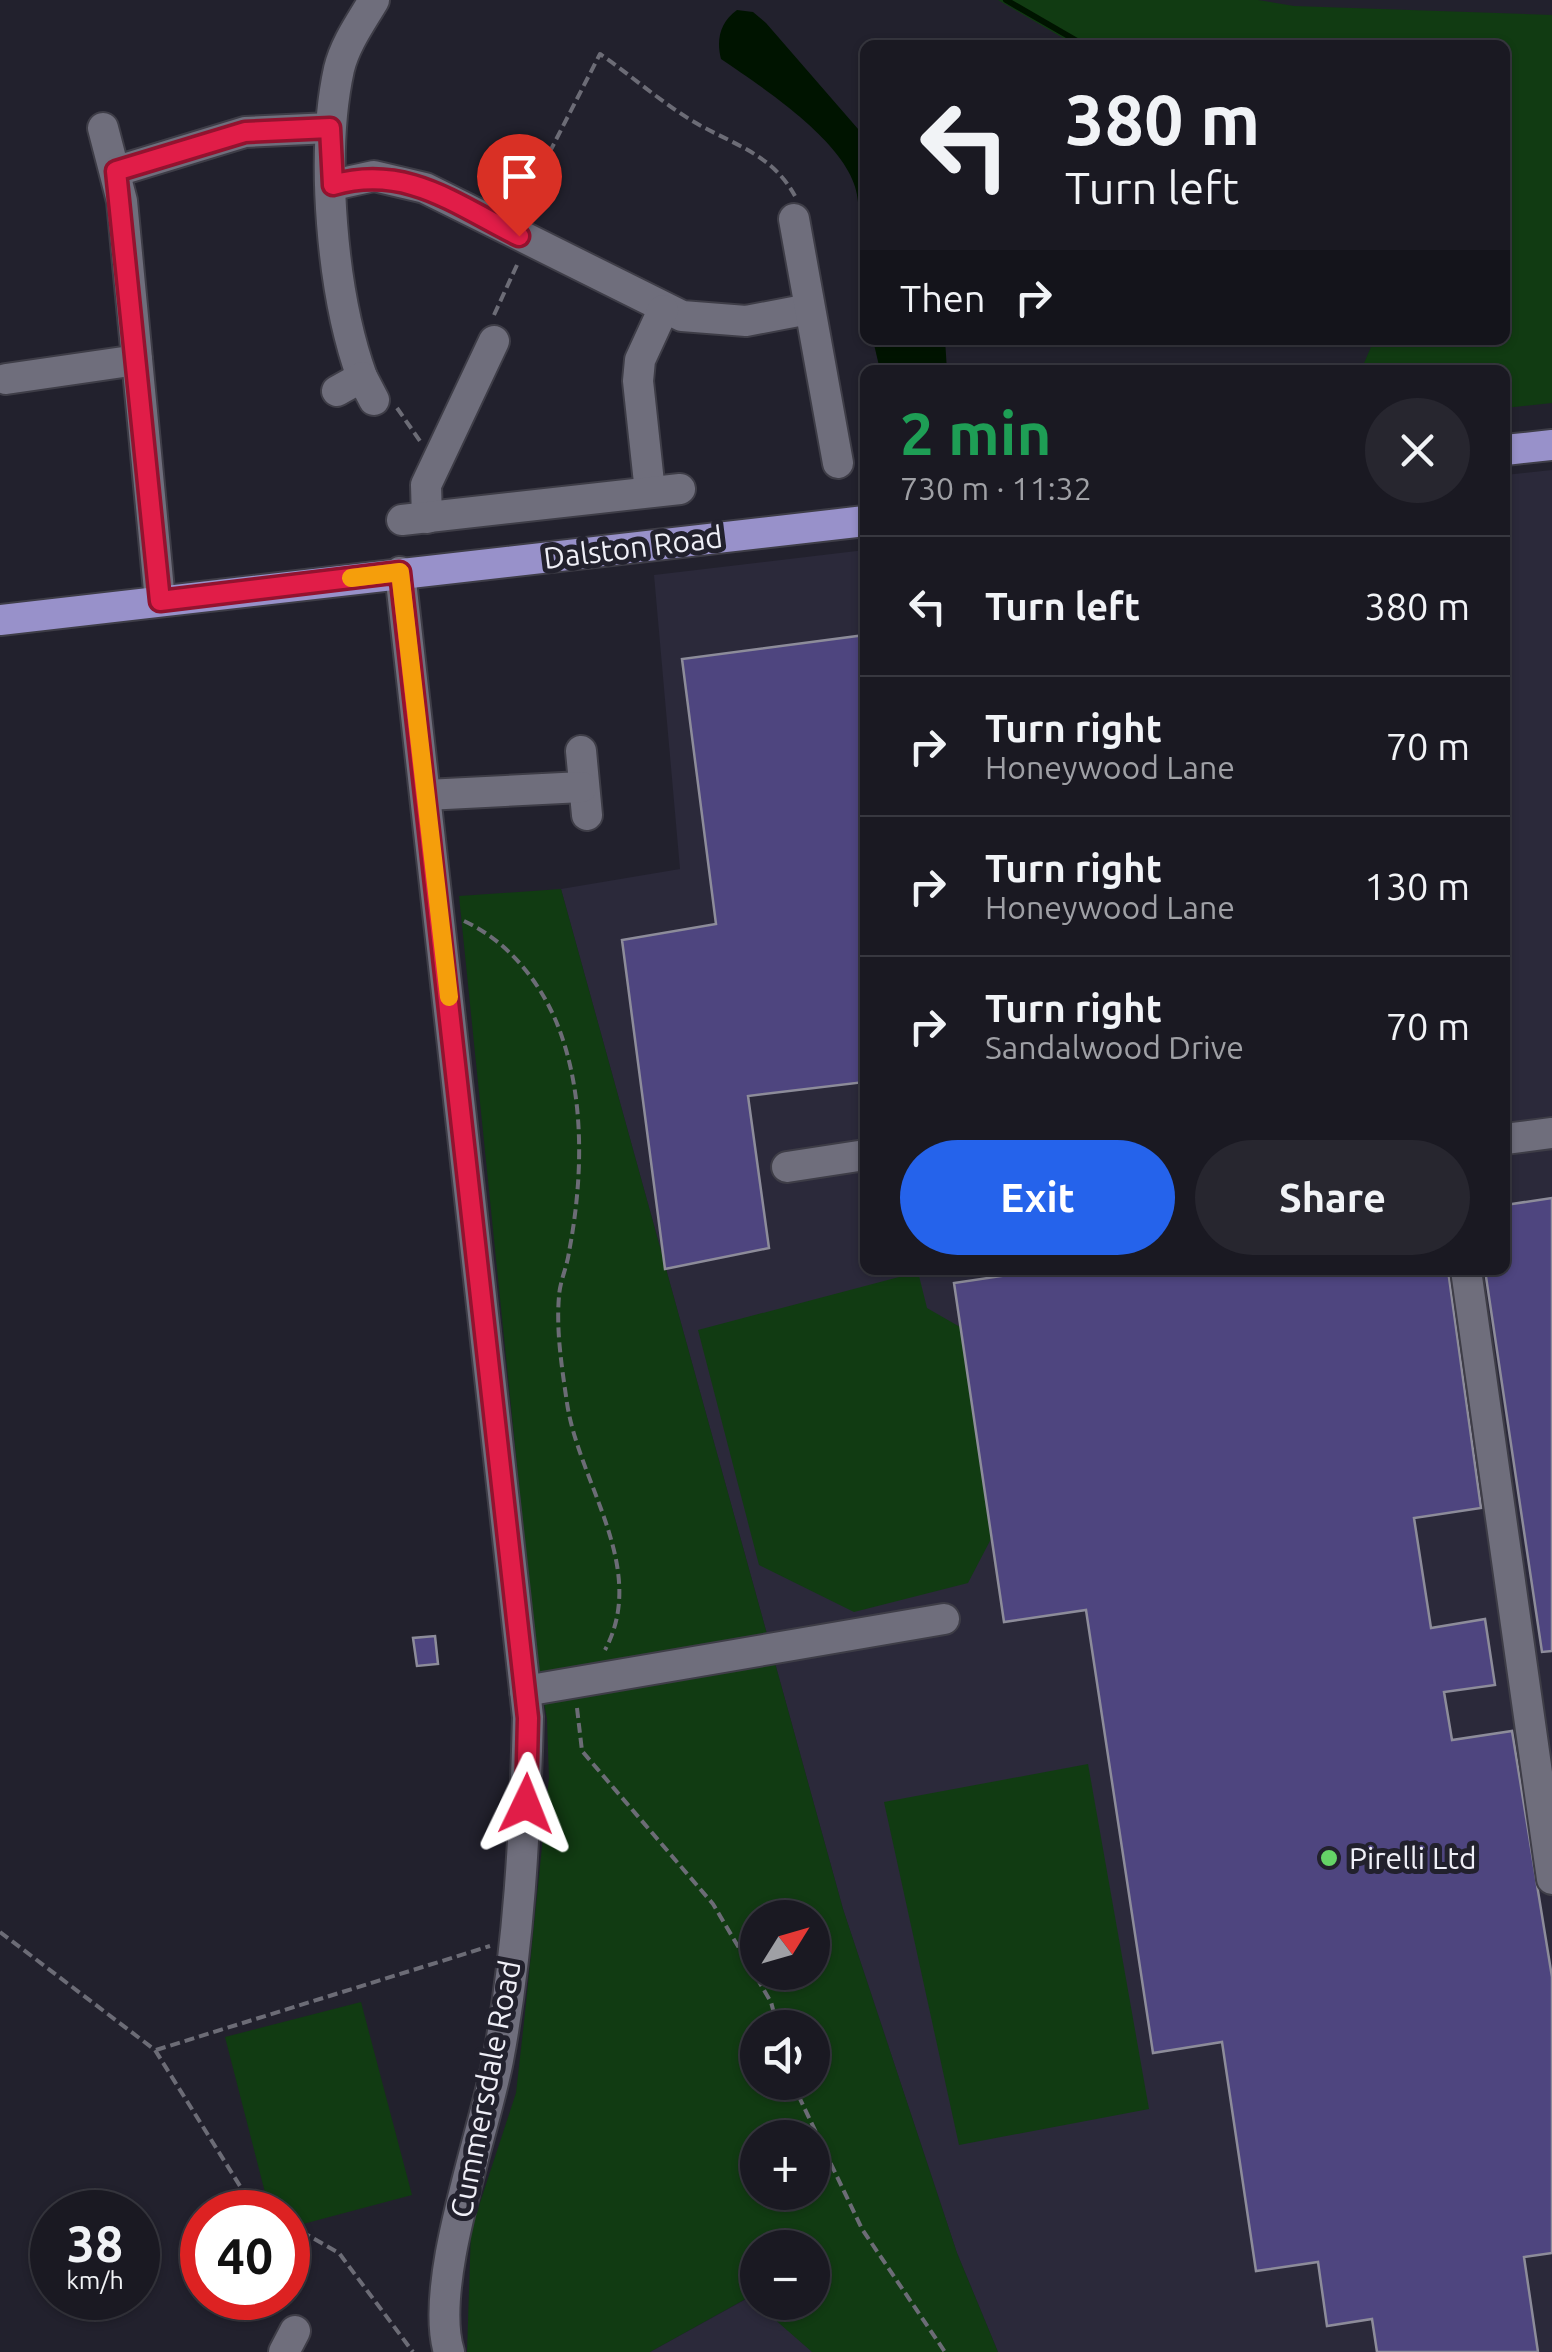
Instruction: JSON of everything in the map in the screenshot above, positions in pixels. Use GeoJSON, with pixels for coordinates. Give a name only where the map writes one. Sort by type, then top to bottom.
{"type":"FeatureCollection","features":[{"type":"Feature","properties":{"kind":"main road"},"geometry":{"type":"LineString","coordinates":[[1510,449],[1552,445]]}},
{"type":"Feature","properties":{"kind":"main road","name":"Dalston Road"},"geometry":{"type":"LineString","coordinates":[[0,620],[860,521]]}},
{"type":"Feature","properties":{"kind":"street"},"geometry":{"type":"LineString","coordinates":[[357,389],[345,330],[330,128],[339,68],[374,0]]}},
{"type":"Feature","properties":{"kind":"street"},"geometry":{"type":"LineString","coordinates":[[103,128],[116,171],[160,601]]}},
{"type":"Feature","properties":{"kind":"street"},"geometry":{"type":"LineString","coordinates":[[116,171],[245,132],[330,128]]}},
{"type":"Feature","properties":{"kind":"street"},"geometry":{"type":"LineString","coordinates":[[333,185],[374,176],[425,188],[663,310],[724,322],[809,309]]}},
{"type":"Feature","properties":{"kind":"street"},"geometry":{"type":"LineString","coordinates":[[794,219],[838,463]]}},
{"type":"Feature","properties":{"kind":"street"},"geometry":{"type":"LineString","coordinates":[[494,341],[414,518],[665,491],[637,407],[640,360],[663,310]]}},
{"type":"Feature","properties":{"kind":"street"},"geometry":{"type":"LineString","coordinates":[[6,379],[137,360]]}},
{"type":"Feature","properties":{"kind":"street","name":"Cummersdale Road"},"geometry":{"type":"LineString","coordinates":[[400,572],[525,1691],[525,1819],[514,1939],[498,2061],[464,2192],[451,2270],[442,2330],[448,2352]]}},
{"type":"Feature","properties":{"kind":"street"},"geometry":{"type":"LineString","coordinates":[[426,796],[585,801],[581,751]]}},
{"type":"Feature","properties":{"kind":"street"},"geometry":{"type":"LineString","coordinates":[[1510,1138],[1552,1132]]}},
{"type":"Feature","properties":{"kind":"street"},"geometry":{"type":"LineString","coordinates":[[786,1167],[860,1156]]}},
{"type":"Feature","properties":{"kind":"street"},"geometry":{"type":"LineString","coordinates":[[1467,1275],[1552,1879]]}},
{"type":"Feature","properties":{"kind":"street"},"geometry":{"type":"LineString","coordinates":[[525,1691],[944,1619]]}},
{"type":"Feature","properties":{"kind":"path"},"geometry":{"type":"LineString","coordinates":[[357,389],[391,400],[426,449]]}},
{"type":"Feature","properties":{"kind":"path"},"geometry":{"type":"LineString","coordinates":[[440,916],[466,921],[495,938],[519,962],[540,989],[563,1038],[574,1082],[578,1170],[558,1326],[573,1437],[617,1558],[619,1592],[618,1625],[574,1714],[582,1751],[713,1904],[773,2010]]}},
{"type":"Feature","properties":{"kind":"path"},"geometry":{"type":"LineString","coordinates":[[0,1932],[155,2050],[242,2190]]}},
{"type":"Feature","properties":{"kind":"path"},"geometry":{"type":"LineString","coordinates":[[155,2050],[514,1939]]}},
{"type":"Feature","properties":{"kind":"path"},"geometry":{"type":"LineString","coordinates":[[801,2100],[862,2229],[945,2352]]}},
{"type":"Feature","properties":{"kind":"path"},"geometry":{"type":"LineString","coordinates":[[310,2237],[339,2253],[413,2352]]}},
{"type":"Feature","properties":{"kind":"shaded area"},"geometry":{"type":"Polygon","coordinates":[[[737,10],[753,12],[860,131],[860,234],[853,181],[842,161],[804,121],[721,59],[721,32],[737,10]]]}},
{"type":"Feature","properties":{"kind":"shaded area"},"geometry":{"type":"Polygon","coordinates":[[[874,345],[945,345],[947,365],[879,365],[874,345]]]}},
{"type":"Feature","properties":{"kind":"shaded area"},"geometry":{"type":"Polygon","coordinates":[[[1552,470],[1552,2352],[998,2352],[957,2253],[843,1909],[561,889],[680,869],[654,575],[860,551],[860,1275],[1510,1275],[1510,474],[1552,470]]]}},
{"type":"Feature","properties":{"kind":"shaded area"},"geometry":{"type":"Polygon","coordinates":[[[740,2302],[740,2320],[776,2320],[813,2352],[650,2352],[740,2302]]]}},
{"type":"Feature","properties":{"kind":"green space"},"geometry":{"type":"Polygon","coordinates":[[[998,0],[1258,0],[1294,6],[1552,15],[1552,403],[1510,407],[1510,365],[1363,365],[1372,345],[1510,345],[1510,40],[1066,40],[998,0]]]}},
{"type":"Feature","properties":{"kind":"green space"},"geometry":{"type":"Polygon","coordinates":[[[561,889],[843,1909],[957,2253],[998,2352],[812,2352],[775,2320],[830,2320],[830,2230],[740,2230],[740,2302],[650,2352],[467,2352],[471,2230],[516,2093],[549,1778],[547,1719],[538,1671],[459,896],[561,889]]]}},
{"type":"Feature","properties":{"kind":"green space"},"geometry":{"type":"Polygon","coordinates":[[[919,1275],[927,1308],[960,1327],[992,1537],[968,1583],[854,1612],[759,1565],[698,1330],[919,1275]]]}},
{"type":"Feature","properties":{"kind":"green space"},"geometry":{"type":"Polygon","coordinates":[[[1088,1764],[1149,2109],[959,2145],[884,1802],[1088,1764]]]}},
{"type":"Feature","properties":{"kind":"green space"},"geometry":{"type":"Polygon","coordinates":[[[361,2002],[412,2195],[310,2222],[310,2190],[264,2190],[225,2037],[361,2002]]]}},
{"type":"Feature","properties":{"kind":"building"},"geometry":{"type":"Polygon","coordinates":[[[860,636],[860,1083],[748,1096],[769,1248],[665,1269],[622,940],[716,924],[682,659],[860,636]]]}},
{"type":"Feature","properties":{"kind":"building"},"geometry":{"type":"Polygon","coordinates":[[[1552,1198],[1552,1651],[1542,1652],[1486,1275],[1510,1275],[1510,1204],[1552,1198]]]}},
{"type":"Feature","properties":{"kind":"building","name":"Pirelli Ltd"},"geometry":{"type":"Polygon","coordinates":[[[1008,1275],[1449,1275],[1481,1508],[1414,1518],[1431,1628],[1485,1619],[1495,1685],[1444,1692],[1452,1740],[1512,1731],[1552,1977],[1552,2253],[1524,2257],[1538,2352],[1377,2352],[1372,2319],[1327,2326],[1318,2262],[1256,2271],[1222,2042],[1153,2053],[1086,1610],[1004,1622],[954,1283],[1008,1275]]]}},
{"type":"Feature","properties":{"kind":"building"},"geometry":{"type":"Polygon","coordinates":[[[435,1636],[438,1664],[417,1666],[413,1638],[435,1636]]]}},
{"type":"Feature","properties":{"kind":"waterway"},"geometry":{"type":"LineString","coordinates":[[1006,0],[1075,40]]}},
{"type":"Feature","properties":{"kind":"slow traffic"},"geometry":{"type":"LineString","coordinates":[[351,578],[400,572],[449,997]]}},
{"type":"Feature","properties":{"kind":"place","name":"Pirelli Ltd"},"geometry":{"type":"Point","coordinates":[1329,1858]}},
{"type":"Feature","properties":{"kind":"route"},"geometry":{"type":"LineString","coordinates":[[519,236],[425,188],[391,178],[374,176],[333,185],[330,128],[245,132],[182,155],[116,171],[160,601],[400,572],[528,1718],[526,1804]]}}]}
